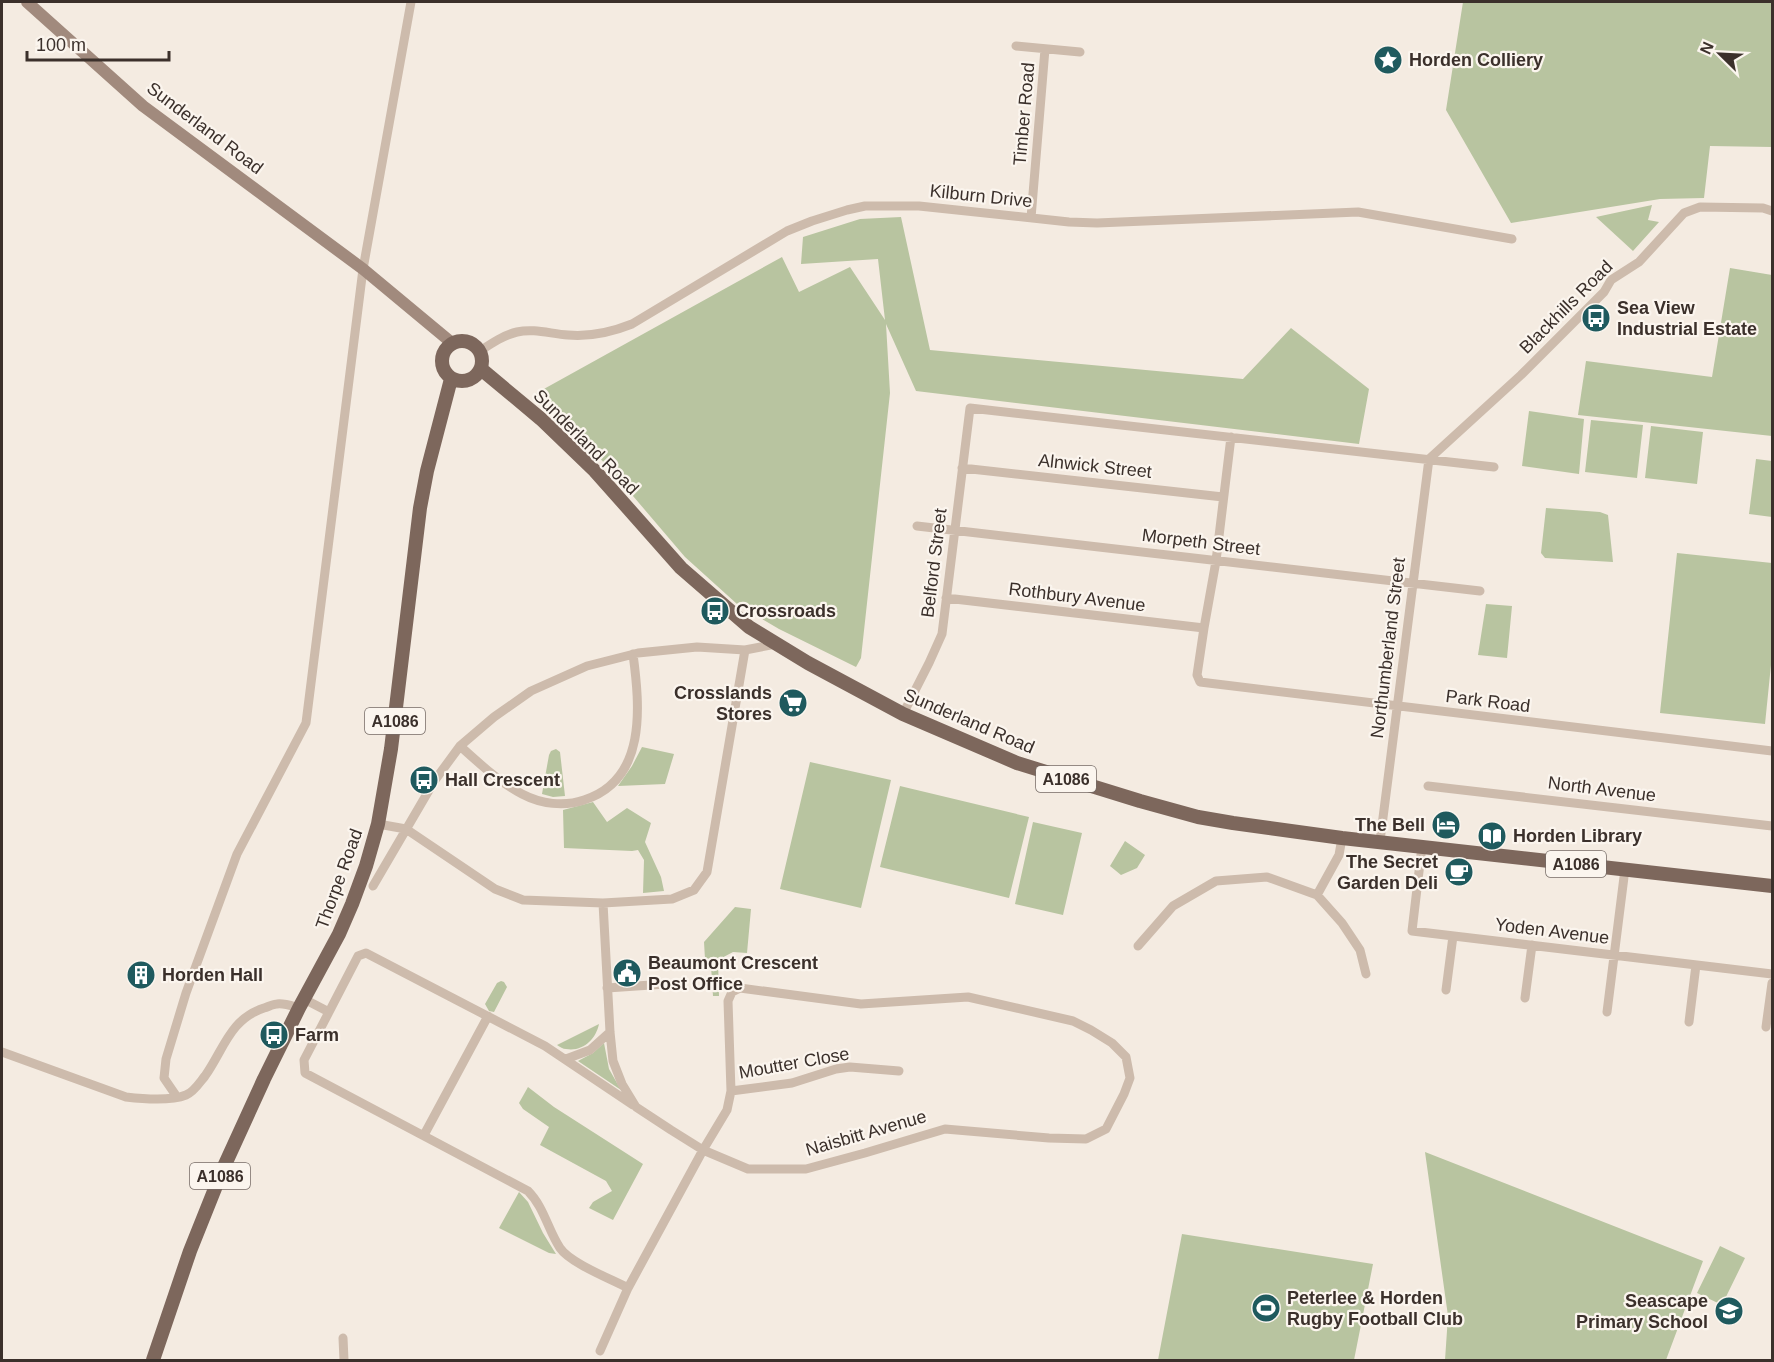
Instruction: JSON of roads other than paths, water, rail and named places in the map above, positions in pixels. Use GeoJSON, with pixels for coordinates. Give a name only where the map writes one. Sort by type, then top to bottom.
{"type":"FeatureCollection","features":[{"type":"Feature","properties":{"kind":"main road","name":"Sunderland Road"},"geometry":{"type":"LineString","coordinates":[[27,2],[142,106],[363,269],[452,343]]}},
{"type":"Feature","properties":{"kind":"main road"},"geometry":{"type":"LineString","coordinates":[[459,340],[469,342],[476,345],[480,351],[483,363],[481,369],[468,381],[451,379],[445,373],[442,358],[446,348],[452,343],[459,340]]}},
{"type":"Feature","properties":{"kind":"main road","name":"Sunderland Road"},"geometry":{"type":"LineString","coordinates":[[481,369],[540,419],[595,471],[681,568],[749,627],[828,674],[903,714],[1017,763],[1198,817],[1342,838],[1773,886]]}},
{"type":"Feature","properties":{"kind":"main road","name":"Thorpe Road"},"geometry":{"type":"LineString","coordinates":[[153,1360],[190,1251],[222,1171],[302,1003],[339,934],[366,866],[378,824],[392,749],[420,508],[427,471],[451,379]]}},
{"type":"Feature","properties":{"kind":"street"},"geometry":{"type":"LineString","coordinates":[[177,1097],[164,1078],[166,1059],[186,993],[237,854],[306,723],[363,269],[411,2]]}},
{"type":"Feature","properties":{"kind":"street","name":"Timber Road"},"geometry":{"type":"LineString","coordinates":[[1016,46],[1080,52]]}},
{"type":"Feature","properties":{"kind":"street","name":"Timber Road"},"geometry":{"type":"LineString","coordinates":[[1031,218],[1046,49]]}},
{"type":"Feature","properties":{"kind":"street","name":"Kilburn Drive"},"geometry":{"type":"LineString","coordinates":[[480,351],[505,336],[521,331],[535,330],[571,335],[613,332],[632,324],[787,231],[847,210],[873,206],[919,206],[1097,223],[1359,212],[1512,239]]}},
{"type":"Feature","properties":{"kind":"street","name":"Blackhills Road"},"geometry":{"type":"LineString","coordinates":[[1429,459],[1521,375],[1605,292],[1611,280],[1639,261],[1684,213],[1700,207],[1763,208],[1773,211]]}},
{"type":"Feature","properties":{"kind":"street","name":"Belford Street"},"geometry":{"type":"LineString","coordinates":[[903,714],[942,634],[970,408],[1231,437]]}},
{"type":"Feature","properties":{"kind":"street"},"geometry":{"type":"LineString","coordinates":[[1203,628],[1216,561],[1231,437],[1494,467]]}},
{"type":"Feature","properties":{"kind":"street","name":"Northumberland Street"},"geometry":{"type":"LineString","coordinates":[[1380,841],[1429,459]]}},
{"type":"Feature","properties":{"kind":"street","name":"Alnwick Street"},"geometry":{"type":"LineString","coordinates":[[962,468],[1224,497]]}},
{"type":"Feature","properties":{"kind":"street","name":"Morpeth Street"},"geometry":{"type":"LineString","coordinates":[[917,526],[1480,591]]}},
{"type":"Feature","properties":{"kind":"street","name":"Rothbury Avenue"},"geometry":{"type":"LineString","coordinates":[[946,598],[1203,628]]}},
{"type":"Feature","properties":{"kind":"street","name":"Park Road"},"geometry":{"type":"LineString","coordinates":[[1203,628],[1197,675],[1200,682],[1773,752]]}},
{"type":"Feature","properties":{"kind":"street","name":"Thorpe Road"},"geometry":{"type":"LineString","coordinates":[[373,886],[435,780],[460,746],[531,690],[587,666],[633,654],[697,647],[745,650],[776,644]]}},
{"type":"Feature","properties":{"kind":"street"},"geometry":{"type":"LineString","coordinates":[[378,824],[406,829],[495,889],[523,900],[603,903],[672,899],[694,890],[707,872],[745,650]]}},
{"type":"Feature","properties":{"kind":"street"},"geometry":{"type":"LineString","coordinates":[[460,746],[495,777],[523,795],[550,804],[575,803],[599,795],[622,774],[633,749],[638,718],[633,654]]}},
{"type":"Feature","properties":{"kind":"street","name":"North Avenue"},"geometry":{"type":"LineString","coordinates":[[1428,786],[1773,826]]}},
{"type":"Feature","properties":{"kind":"street"},"geometry":{"type":"LineString","coordinates":[[1317,895],[1339,855],[1342,838]]}},
{"type":"Feature","properties":{"kind":"street","name":"Yoden Avenue"},"geometry":{"type":"LineString","coordinates":[[1422,846],[1412,931],[1773,974]]}},
{"type":"Feature","properties":{"kind":"street"},"geometry":{"type":"LineString","coordinates":[[1607,1012],[1625,869]]}},
{"type":"Feature","properties":{"kind":"street"},"geometry":{"type":"LineString","coordinates":[[1138,946],[1173,906],[1216,881],[1267,877],[1317,895],[1342,923],[1360,950],[1366,974]]}},
{"type":"Feature","properties":{"kind":"street"},"geometry":{"type":"LineString","coordinates":[[603,903],[613,1061],[622,1084],[636,1107]]}},
{"type":"Feature","properties":{"kind":"street"},"geometry":{"type":"LineString","coordinates":[[1446,990],[1453,936]]}},
{"type":"Feature","properties":{"kind":"street"},"geometry":{"type":"LineString","coordinates":[[1524,998],[1532,945]]}},
{"type":"Feature","properties":{"kind":"street","name":"Naisbitt Avenue"},"geometry":{"type":"LineString","coordinates":[[424,1135],[305,1073],[304,1060],[358,956],[366,953],[545,1046],[703,1150],[748,1169],[806,1168],[945,1129],[1086,1139],[1106,1129],[1130,1078],[1126,1057],[1112,1043],[1073,1021],[968,997],[861,1004],[740,988],[732,992],[728,1001],[731,1091]]}},
{"type":"Feature","properties":{"kind":"street"},"geometry":{"type":"LineString","coordinates":[[1689,1022],[1696,964]]}},
{"type":"Feature","properties":{"kind":"street"},"geometry":{"type":"LineString","coordinates":[[1766,1027],[1773,983]]}},
{"type":"Feature","properties":{"kind":"street"},"geometry":{"type":"LineString","coordinates":[[607,988],[666,984]]}},
{"type":"Feature","properties":{"kind":"street"},"geometry":{"type":"LineString","coordinates":[[2,1052],[126,1097],[140,1099],[177,1097],[189,1094],[200,1083],[211,1068],[232,1029],[243,1018],[277,1004],[302,1003],[329,1011]]}},
{"type":"Feature","properties":{"kind":"street"},"geometry":{"type":"LineString","coordinates":[[488,1016],[424,1135],[528,1191],[537,1199],[560,1248],[569,1257],[628,1288]]}},
{"type":"Feature","properties":{"kind":"street"},"geometry":{"type":"LineString","coordinates":[[566,1059],[590,1050],[610,1032]]}},
{"type":"Feature","properties":{"kind":"street","name":"Moutter Close"},"geometry":{"type":"LineString","coordinates":[[731,1091],[792,1083],[850,1067],[899,1071]]}},
{"type":"Feature","properties":{"kind":"street"},"geometry":{"type":"LineString","coordinates":[[600,1351],[628,1288],[727,1110],[731,1091]]}},
{"type":"Feature","properties":{"kind":"street"},"geometry":{"type":"LineString","coordinates":[[343,1338],[344,1360]]}},
{"type":"Feature","properties":{"kind":"place","name":"Horden Colliery"},"geometry":{"type":"Point","coordinates":[1388,60]}},
{"type":"Feature","properties":{"kind":"place","name":"Sea View Industrial Estate"},"geometry":{"type":"Point","coordinates":[1596,318]}},
{"type":"Feature","properties":{"kind":"place","name":"Crossroads"},"geometry":{"type":"Point","coordinates":[715,611]}},
{"type":"Feature","properties":{"kind":"place","name":"Crosslands Stores"},"geometry":{"type":"Point","coordinates":[793,703]}},
{"type":"Feature","properties":{"kind":"place","name":"Hall Crescent"},"geometry":{"type":"Point","coordinates":[424,780]}},
{"type":"Feature","properties":{"kind":"place","name":"The Bell"},"geometry":{"type":"Point","coordinates":[1446,825]}},
{"type":"Feature","properties":{"kind":"place","name":"Horden Library"},"geometry":{"type":"Point","coordinates":[1492,836]}},
{"type":"Feature","properties":{"kind":"place","name":"The Secret Garden Deli"},"geometry":{"type":"Point","coordinates":[1459,872]}},
{"type":"Feature","properties":{"kind":"place","name":"Beaumont Crescent Post Office"},"geometry":{"type":"Point","coordinates":[627,973]}},
{"type":"Feature","properties":{"kind":"place","name":"Horden Hall"},"geometry":{"type":"Point","coordinates":[141,975]}},
{"type":"Feature","properties":{"kind":"place","name":"Farm"},"geometry":{"type":"Point","coordinates":[274,1035]}},
{"type":"Feature","properties":{"kind":"place","name":"Peterlee & Horden Rugby Football Club"},"geometry":{"type":"Point","coordinates":[1266,1308]}},
{"type":"Feature","properties":{"kind":"place","name":"Seascape Primary School"},"geometry":{"type":"Point","coordinates":[1729,1311]}}]}
